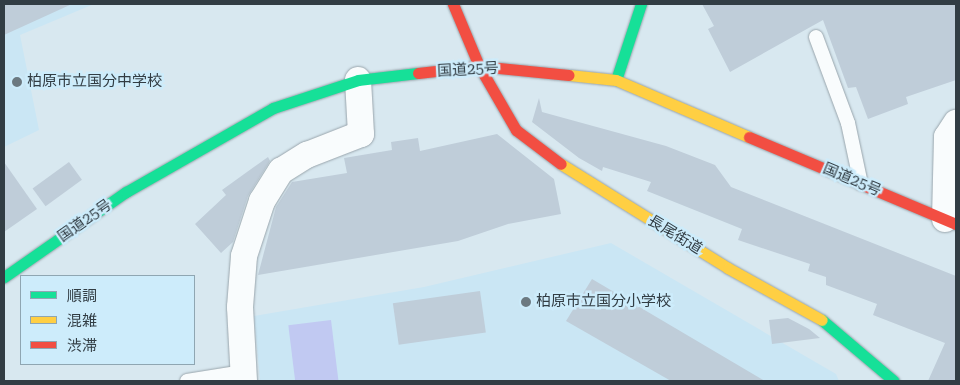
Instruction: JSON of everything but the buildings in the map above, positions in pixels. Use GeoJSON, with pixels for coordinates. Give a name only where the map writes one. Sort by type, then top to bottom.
{"type":"FeatureCollection","features":[{"type":"Feature","properties":{"kind":"main road","name":"長尾街道"},"geometry":{"type":"LineString","coordinates":[[454,4],[479,66],[516,130],[570,172],[728,268],[818,316],[894,381]]}},
{"type":"Feature","properties":{"kind":"main road"},"geometry":{"type":"LineString","coordinates":[[616,80],[641,4]]}},
{"type":"Feature","properties":{"kind":"main road","name":"国道25号"},"geometry":{"type":"LineString","coordinates":[[4,277],[208,141],[272,108],[358,80],[479,66],[616,80],[951,221]]}},
{"type":"Feature","properties":{"kind":"street"},"geometry":{"type":"LineString","coordinates":[[244,377],[240,307],[244,256],[262,201],[281,171],[307,155],[361,134],[358,80]]}},
{"type":"Feature","properties":{"kind":"street"},"geometry":{"type":"LineString","coordinates":[[951,221],[948,138],[956,123]]}},
{"type":"Feature","properties":{"kind":"lane"},"geometry":{"type":"LineString","coordinates":[[816,37],[848,123],[861,184]]}},
{"type":"Feature","properties":{"kind":"lane"},"geometry":{"type":"LineString","coordinates":[[187,381],[244,377]]}},
{"type":"Feature","properties":{"kind":"shaded area","name":"柏原市立国分中学校"},"geometry":{"type":"Polygon","coordinates":[[[4,4],[94,4],[20,35],[39,130],[4,147],[4,4]]]}},
{"type":"Feature","properties":{"kind":"shaded area","name":"柏原市立国分小学校"},"geometry":{"type":"Polygon","coordinates":[[[611,243],[836,374],[839,381],[260,381],[254,316],[424,287],[611,243]]]}},
{"type":"Feature","properties":{"kind":"water"},"geometry":{"type":"Polygon","coordinates":[[[331,320],[338,381],[295,381],[288,325],[331,320]]]}},
{"type":"Feature","properties":{"kind":"traffic: fast"},"geometry":{"type":"LineString","coordinates":[[616,80],[641,4]]}},
{"type":"Feature","properties":{"kind":"traffic: fast"},"geometry":{"type":"LineString","coordinates":[[4,277],[126,192],[273,108],[358,80],[418,73]]}},
{"type":"Feature","properties":{"kind":"traffic: fast"},"geometry":{"type":"LineString","coordinates":[[822,320],[894,381]]}},
{"type":"Feature","properties":{"kind":"traffic: slow"},"geometry":{"type":"LineString","coordinates":[[569,75],[616,80],[749,137]]}},
{"type":"Feature","properties":{"kind":"traffic: slow"},"geometry":{"type":"LineString","coordinates":[[561,164],[728,268],[822,320]]}},
{"type":"Feature","properties":{"kind":"traffic: jam"},"geometry":{"type":"LineString","coordinates":[[453,4],[479,66],[516,130],[561,164]]}},
{"type":"Feature","properties":{"kind":"traffic: jam"},"geometry":{"type":"LineString","coordinates":[[418,73],[479,66],[569,75]]}},
{"type":"Feature","properties":{"kind":"traffic: jam"},"geometry":{"type":"LineString","coordinates":[[749,137],[956,224]]}},
{"type":"Feature","properties":{"kind":"place","name":"柏原市立国分中学校"},"geometry":{"type":"Point","coordinates":[17,82]}},
{"type":"Feature","properties":{"kind":"place","name":"柏原市立国分小学校"},"geometry":{"type":"Point","coordinates":[526,302]}}]}
